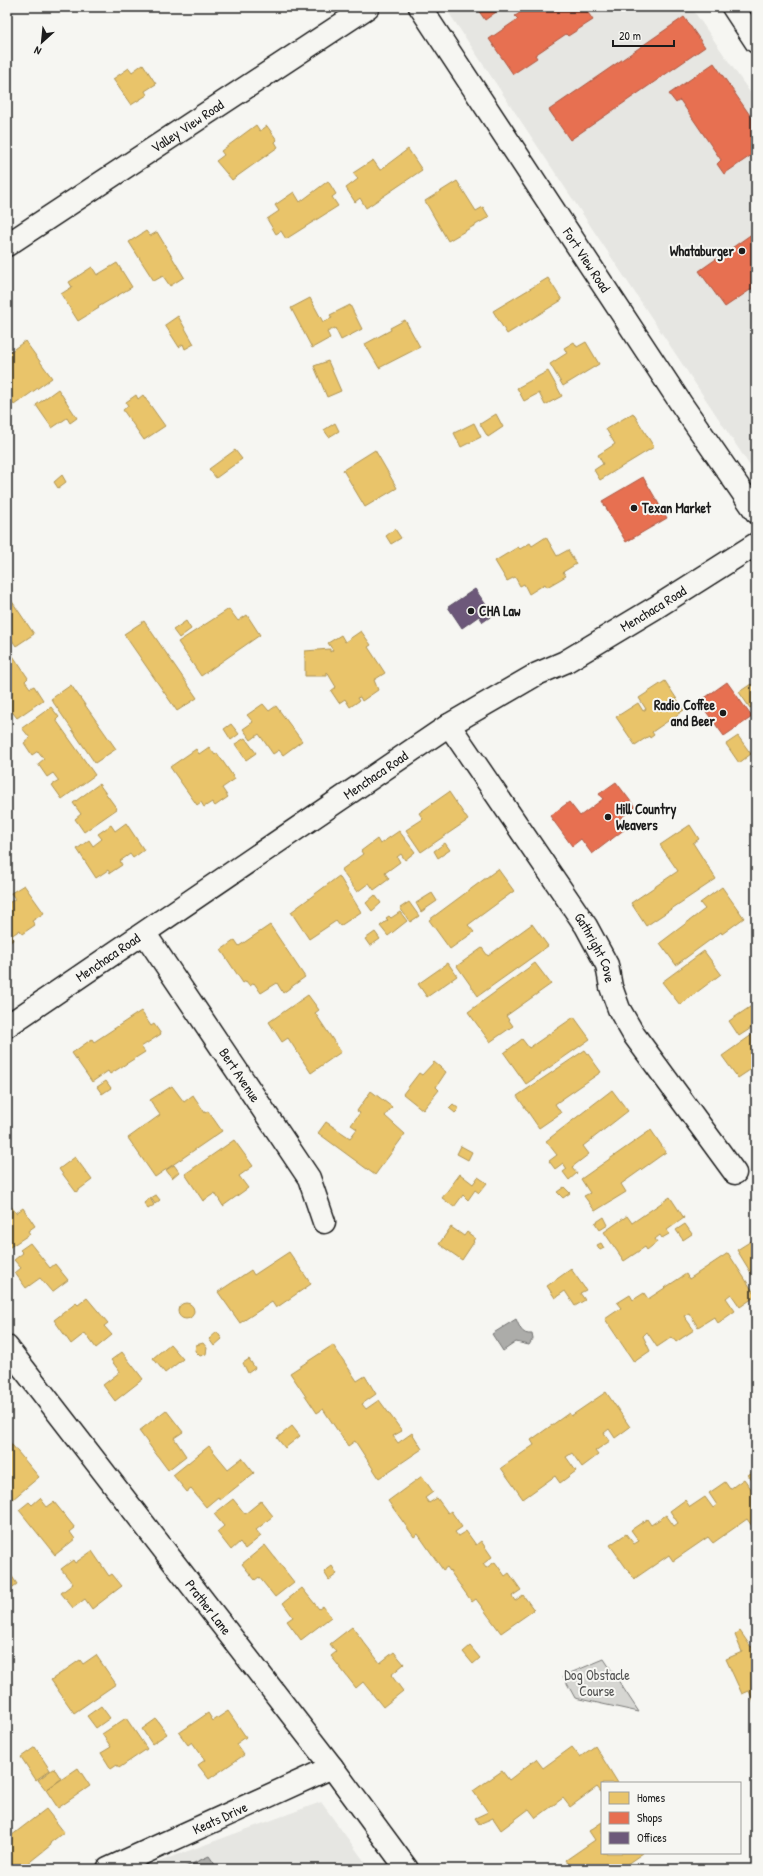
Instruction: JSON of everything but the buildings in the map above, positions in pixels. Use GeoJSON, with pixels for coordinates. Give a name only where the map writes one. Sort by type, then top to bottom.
{"type":"FeatureCollection","features":[{"type":"Feature","properties":{"kind":"street","name":"Valley View Road"},"geometry":{"type":"LineString","coordinates":[[7,246],[368,7]]}},
{"type":"Feature","properties":{"kind":"street","name":"Fort View Road"},"geometry":{"type":"LineString","coordinates":[[420,7],[682,404],[756,512]]}},
{"type":"Feature","properties":{"kind":"street"},"geometry":{"type":"LineString","coordinates":[[733,7],[756,42]]}},
{"type":"Feature","properties":{"kind":"street","name":"Menchaca Road"},"geometry":{"type":"LineString","coordinates":[[7,1026],[145,934],[449,725],[537,674],[565,662],[655,608],[756,544]]}},
{"type":"Feature","properties":{"kind":"street","name":"Gathright Cove"},"geometry":{"type":"LineString","coordinates":[[449,725],[586,926],[606,966],[619,1009],[634,1035],[735,1173]]}},
{"type":"Feature","properties":{"kind":"street","name":"Bert Avenue"},"geometry":{"type":"LineString","coordinates":[[145,934],[309,1178],[324,1222]]}},
{"type":"Feature","properties":{"kind":"street","name":"Prather Lane"},"geometry":{"type":"LineString","coordinates":[[7,1347],[332,1766],[407,1869]]}},
{"type":"Feature","properties":{"kind":"street","name":"Keats Drive"},"geometry":{"type":"LineString","coordinates":[[108,1869],[332,1766]]}},
{"type":"Feature","properties":{"kind":"shaded area"},"geometry":{"type":"Polygon","coordinates":[[[445,7],[691,7],[756,101],[756,475],[445,7]]]}},
{"type":"Feature","properties":{"kind":"shaded area"},"geometry":{"type":"Polygon","coordinates":[[[516,1319],[521,1330],[525,1333],[532,1334],[533,1339],[529,1345],[516,1342],[503,1351],[492,1334],[516,1319]]]}},
{"type":"Feature","properties":{"kind":"shaded area"},"geometry":{"type":"Polygon","coordinates":[[[321,1802],[370,1869],[140,1869],[142,1868],[321,1802]]]}},
{"type":"Feature","properties":{"kind":"shaded area"},"geometry":{"type":"Polygon","coordinates":[[[209,1856],[218,1869],[181,1869],[209,1856]]]}},
{"type":"Feature","properties":{"kind":"green space","name":"Dog Obstacle Course"},"geometry":{"type":"Polygon","coordinates":[[[604,1659],[639,1712],[575,1698],[563,1676],[604,1659]]]}},
{"type":"Feature","properties":{"kind":"place","name":"Whataburger"},"geometry":{"type":"Point","coordinates":[742,251]}},
{"type":"Feature","properties":{"kind":"place","name":"Texan Market"},"geometry":{"type":"Point","coordinates":[634,508]}},
{"type":"Feature","properties":{"kind":"place","name":"CHA Law"},"geometry":{"type":"Point","coordinates":[471,611]}},
{"type":"Feature","properties":{"kind":"place","name":"Radio Coffee and Beer"},"geometry":{"type":"Point","coordinates":[723,713]}},
{"type":"Feature","properties":{"kind":"place","name":"Hill Country Weavers"},"geometry":{"type":"Point","coordinates":[608,817]}}]}
